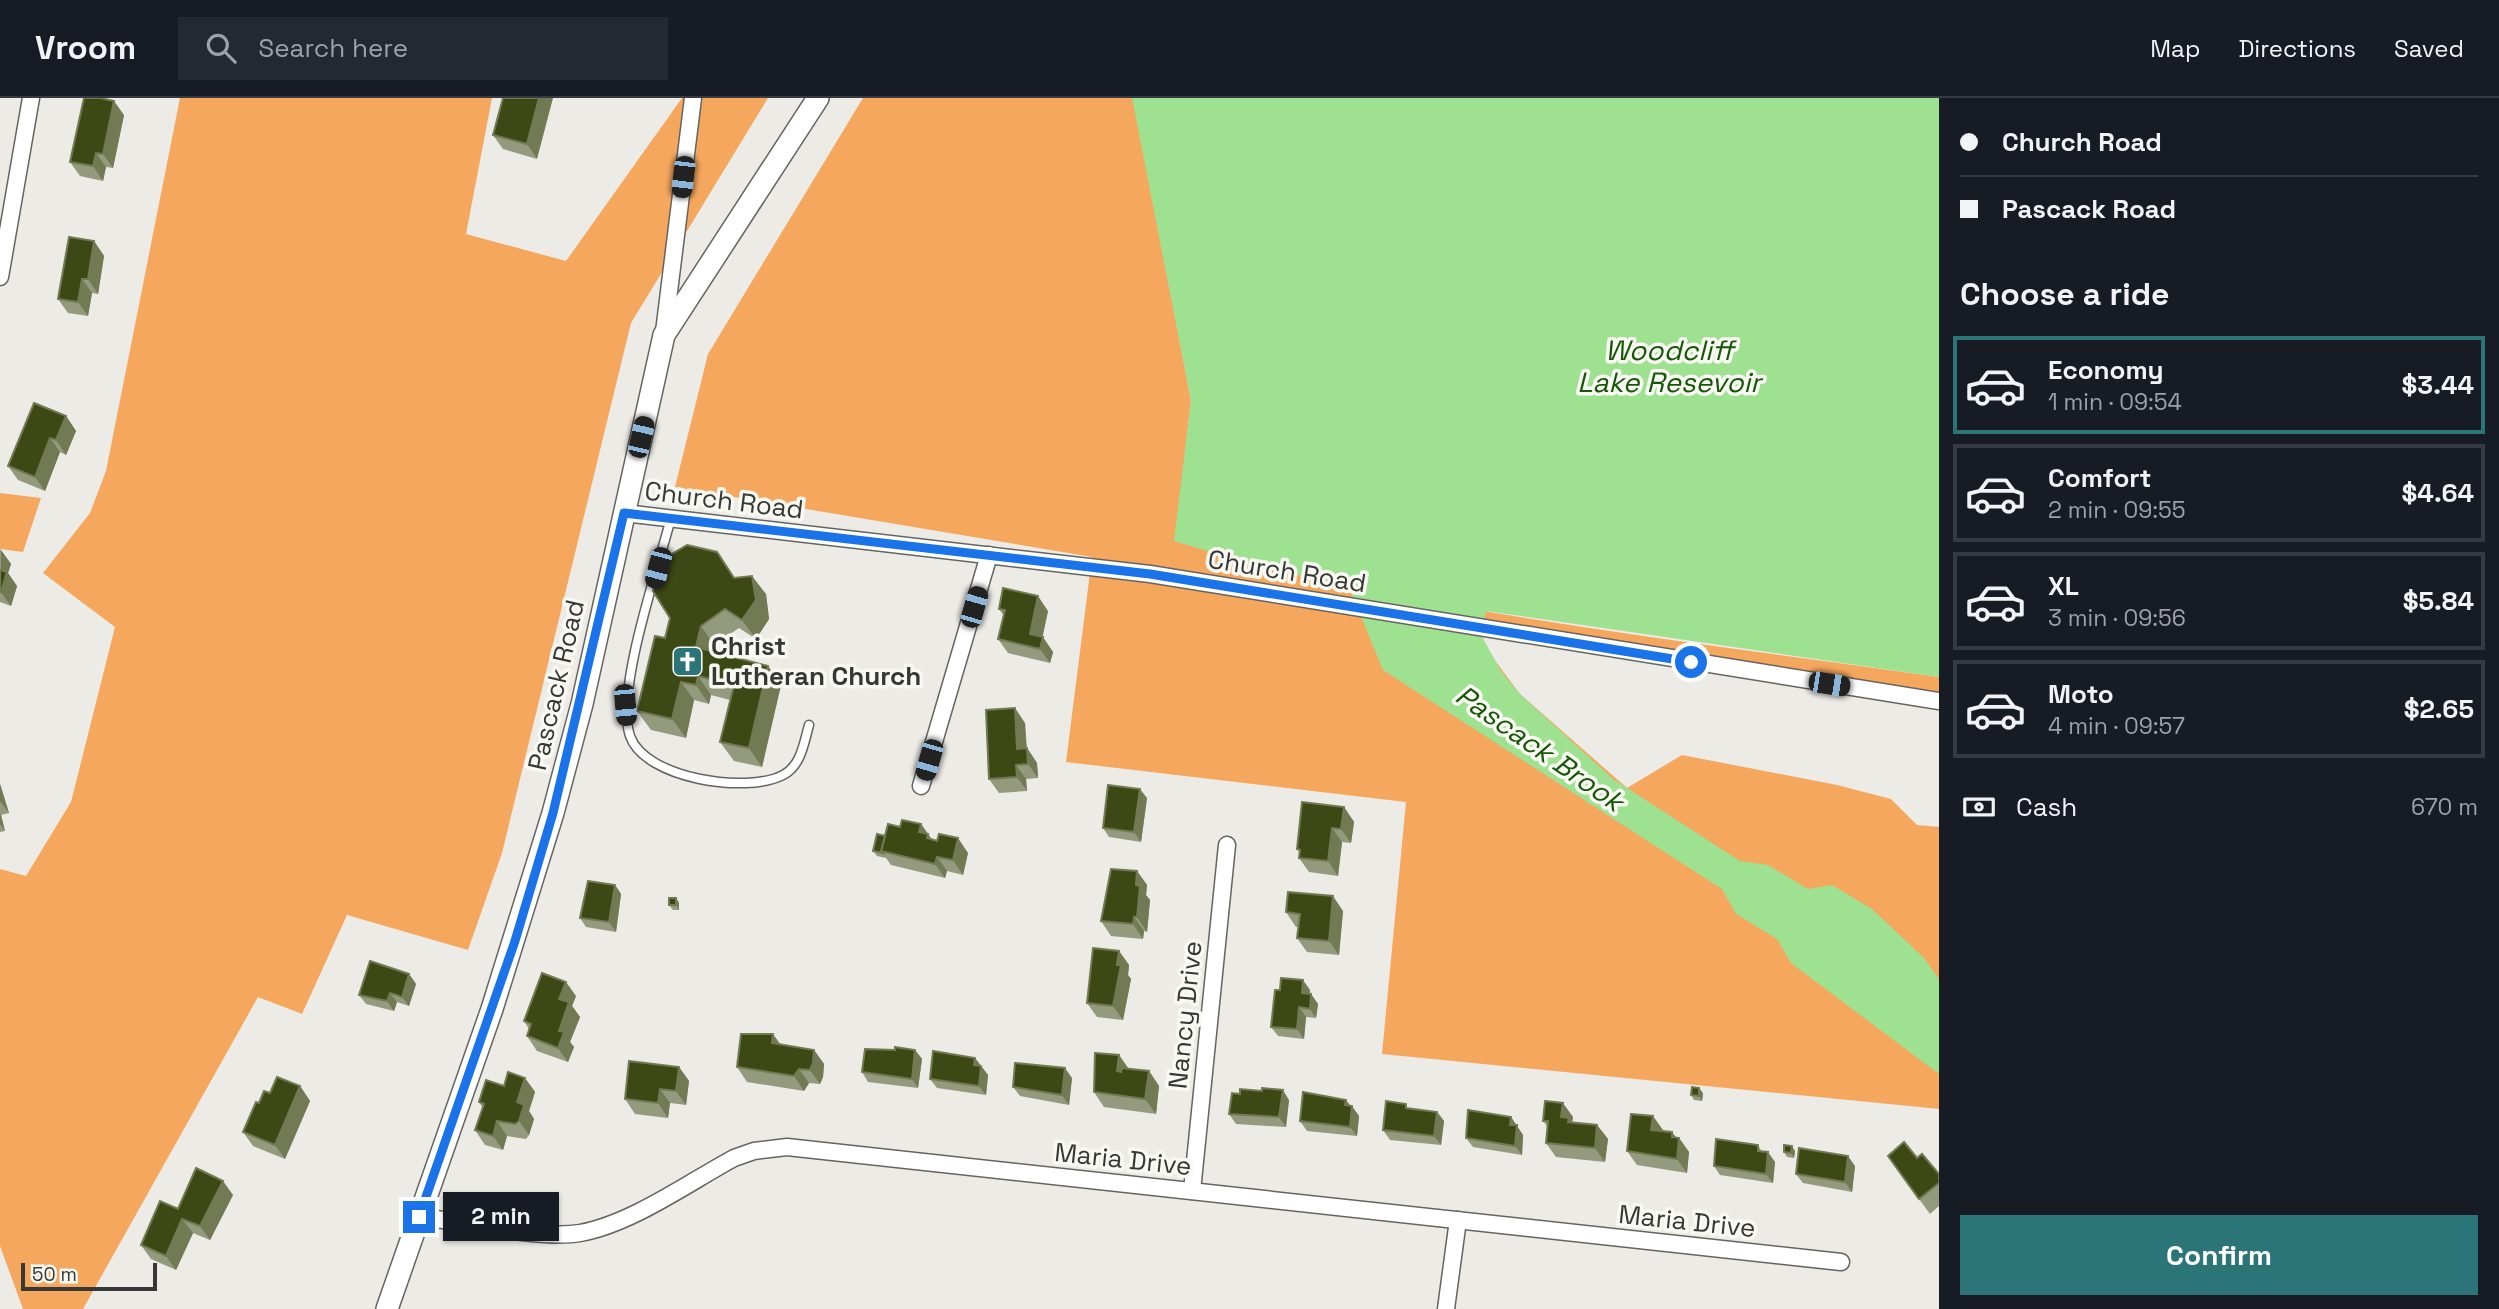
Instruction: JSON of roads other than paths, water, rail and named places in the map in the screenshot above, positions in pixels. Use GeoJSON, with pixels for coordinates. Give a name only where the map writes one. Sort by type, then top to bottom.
{"type":"FeatureCollection","features":[{"type":"Feature","properties":{"kind":"street"},"geometry":{"type":"LineString","coordinates":[[0,277],[31,98]]}},
{"type":"Feature","properties":{"kind":"street"},"geometry":{"type":"LineString","coordinates":[[664,335],[693,98]]}},
{"type":"Feature","properties":{"kind":"street","name":"Pascack Road"},"geometry":{"type":"LineString","coordinates":[[387,1309],[515,941],[553,813],[664,335],[818,98]]}},
{"type":"Feature","properties":{"kind":"street","name":"Church Road"},"geometry":{"type":"LineString","coordinates":[[624,513],[1150,574],[1939,701]]}},
{"type":"Feature","properties":{"kind":"street"},"geometry":{"type":"LineString","coordinates":[[921,786],[989,555]]}},
{"type":"Feature","properties":{"kind":"street","name":"Nancy Drive"},"geometry":{"type":"LineString","coordinates":[[1192,1191],[1227,845]]}},
{"type":"Feature","properties":{"kind":"street","name":"Maria Drive"},"geometry":{"type":"LineString","coordinates":[[419,1217],[554,1234],[578,1233],[624,1218],[734,1158],[776,1147],[1841,1262]]}},
{"type":"Feature","properties":{"kind":"street"},"geometry":{"type":"LineString","coordinates":[[1446,1309],[1458,1220]]}},
{"type":"Feature","properties":{"kind":"lane"},"geometry":{"type":"LineString","coordinates":[[671,518],[626,691],[631,739],[655,765],[681,775],[754,783],[784,775],[800,759],[809,725]]}},
{"type":"Feature","properties":{"kind":"water","name":"Woodcliff Lake Resevoir"},"geometry":{"type":"Polygon","coordinates":[[[1132,98],[1939,98],[1939,677],[1486,611],[1481,635],[1501,671],[1520,694],[1613,779],[1740,861],[1768,865],[1808,889],[1832,885],[1872,909],[1924,958],[1939,979],[1939,1074],[1791,963],[1777,939],[1736,914],[1722,889],[1383,670],[1348,585],[1269,569],[1174,541],[1191,400],[1132,98]]]}},
{"type":"Feature","properties":{"kind":"place","name":"Christ Lutheran Church"},"geometry":{"type":"Point","coordinates":[688,661]}},
{"type":"Feature","properties":{"kind":"water label","name":"Pascack Brook"},"geometry":{"type":"Point","coordinates":[1540,748]}}]}
